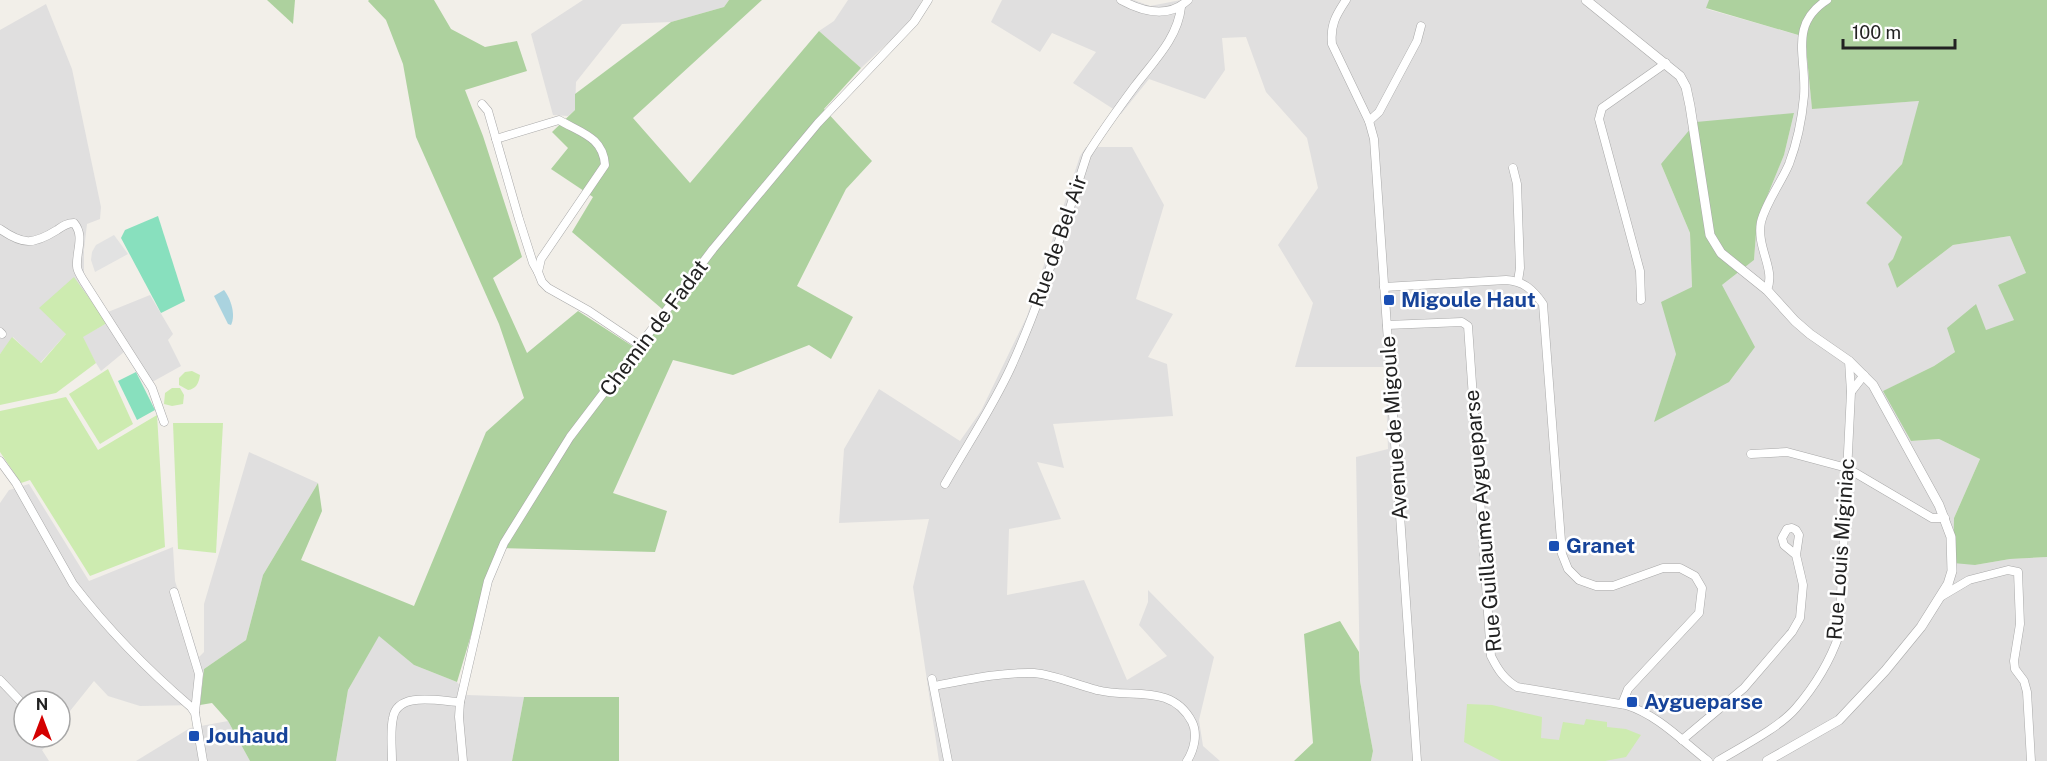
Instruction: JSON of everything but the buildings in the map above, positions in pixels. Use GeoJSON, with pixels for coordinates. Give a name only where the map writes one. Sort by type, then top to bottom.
{"type":"FeatureCollection","features":[{"type":"Feature","properties":{"kind":"street","name":"Chemin de Fadat"},"geometry":{"type":"LineString","coordinates":[[463,761],[460,702],[488,581],[504,543],[570,437],[713,249],[818,123],[914,22],[928,0]]}},
{"type":"Feature","properties":{"kind":"street"},"geometry":{"type":"LineString","coordinates":[[1121,0],[1133,7],[1154,13],[1181,7],[1188,0]]}},
{"type":"Feature","properties":{"kind":"street","name":"Avenue de Migoule"},"geometry":{"type":"LineString","coordinates":[[1346,0],[1330,30],[1332,44],[1369,121],[1374,139],[1417,761]]}},
{"type":"Feature","properties":{"kind":"street"},"geometry":{"type":"LineString","coordinates":[[1586,0],[1680,76],[1686,87],[1710,235],[1721,253],[1767,290],[1794,321],[1849,361],[1873,385],[1945,518],[1951,537],[1952,571],[1942,596],[1914,636],[1839,720],[1767,761]]}},
{"type":"Feature","properties":{"kind":"street"},"geometry":{"type":"LineString","coordinates":[[1767,290],[1770,277],[1760,240],[1761,221],[1789,163],[1797,133],[1804,95],[1801,38],[1807,19],[1815,8],[1827,0]]}},
{"type":"Feature","properties":{"kind":"street","name":"Rue de Bel Air"},"geometry":{"type":"LineString","coordinates":[[945,484],[987,414],[1011,367],[1033,313],[1087,155],[1101,132],[1170,40],[1180,18],[1181,7]]}},
{"type":"Feature","properties":{"kind":"street"},"geometry":{"type":"LineString","coordinates":[[1369,121],[1378,112],[1418,41],[1421,26]]}},
{"type":"Feature","properties":{"kind":"street"},"geometry":{"type":"LineString","coordinates":[[1641,300],[1640,272],[1599,118],[1602,108],[1666,63]]}},
{"type":"Feature","properties":{"kind":"street"},"geometry":{"type":"LineString","coordinates":[[482,104],[488,111],[529,252],[542,282],[641,346]]}},
{"type":"Feature","properties":{"kind":"street"},"geometry":{"type":"LineString","coordinates":[[496,139],[559,120],[598,143],[604,153],[605,165],[541,259],[538,272]]}},
{"type":"Feature","properties":{"kind":"street"},"geometry":{"type":"LineString","coordinates":[[1513,168],[1517,184],[1520,268],[1518,281]]}},
{"type":"Feature","properties":{"kind":"street"},"geometry":{"type":"LineString","coordinates":[[0,229],[13,238],[31,242],[45,238],[68,224],[74,223],[79,228],[77,268],[152,388],[164,422]]}},
{"type":"Feature","properties":{"kind":"street"},"geometry":{"type":"LineString","coordinates":[[1384,287],[1518,281],[1532,289],[1543,304],[1562,554],[1568,569],[1579,580],[1596,586],[1613,586],[1663,568],[1680,568],[1695,576],[1702,588],[1699,613],[1628,689],[1622,704]]}},
{"type":"Feature","properties":{"kind":"street","name":"Rue Guillaume Aygueparse"},"geometry":{"type":"LineString","coordinates":[[1387,325],[1462,322],[1468,326],[1491,656],[1497,668],[1506,680],[1517,687],[1640,709],[1708,761]]}},
{"type":"Feature","properties":{"kind":"street","name":"Rue Louis Miginiac"},"geometry":{"type":"LineString","coordinates":[[1718,761],[1768,730],[1796,709],[1832,656],[1839,635],[1851,392],[1849,361]]}},
{"type":"Feature","properties":{"kind":"street"},"geometry":{"type":"LineString","coordinates":[[1851,392],[1864,375]]}},
{"type":"Feature","properties":{"kind":"street"},"geometry":{"type":"LineString","coordinates":[[1751,454],[1787,452],[1847,468],[1932,518],[1945,518]]}},
{"type":"Feature","properties":{"kind":"street"},"geometry":{"type":"LineString","coordinates":[[0,461],[16,483],[73,584],[84,599],[195,713]]}},
{"type":"Feature","properties":{"kind":"street"},"geometry":{"type":"LineString","coordinates":[[1682,740],[1744,688],[1792,632],[1800,618],[1802,605],[1803,585],[1796,555]]}},
{"type":"Feature","properties":{"kind":"street"},"geometry":{"type":"LineString","coordinates":[[1942,596],[1969,580],[2008,570],[2018,572],[2020,624],[2014,661],[2015,669],[2024,681],[2027,692],[2031,761]]}},
{"type":"Feature","properties":{"kind":"street"},"geometry":{"type":"LineString","coordinates":[[174,592],[199,674],[195,713],[203,761]]}},
{"type":"Feature","properties":{"kind":"street"},"geometry":{"type":"LineString","coordinates":[[948,761],[933,683],[1035,673],[1073,681],[1099,691],[1155,695],[1176,703],[1186,711],[1194,725],[1195,739],[1192,753],[1187,761]]}},
{"type":"Feature","properties":{"kind":"street"},"geometry":{"type":"LineString","coordinates":[[0,680],[12,692]]}},
{"type":"Feature","properties":{"kind":"street"},"geometry":{"type":"LineString","coordinates":[[392,761],[393,716],[399,704],[408,700],[460,702]]}},
{"type":"Feature","properties":{"kind":"shaded area"},"geometry":{"type":"Polygon","coordinates":[[[583,0],[729,0],[724,7],[671,22],[622,24],[576,82],[575,110],[568,116],[553,115],[531,34],[583,0]]]}},
{"type":"Feature","properties":{"kind":"shaded area"},"geometry":{"type":"Polygon","coordinates":[[[848,0],[922,0],[912,20],[861,68],[819,31],[834,21],[848,0]]]}},
{"type":"Feature","properties":{"kind":"shaded area"},"geometry":{"type":"Polygon","coordinates":[[[1002,0],[1134,0],[1150,6],[1181,0],[1709,0],[1707,9],[1805,37],[1812,108],[1920,101],[1902,164],[1866,203],[1902,237],[1893,260],[1897,288],[1953,245],[2010,236],[2026,273],[2014,320],[1986,331],[1975,304],[1955,352],[1934,366],[1884,391],[1911,441],[1939,439],[1980,459],[1954,518],[1975,565],[2010,559],[2047,557],[2047,761],[1371,761],[1373,751],[1360,681],[1356,457],[1388,449],[1385,367],[1295,367],[1313,303],[1278,245],[1318,188],[1307,138],[1266,92],[1246,37],[1222,38],[1225,70],[1205,99],[1149,79],[1121,114],[1073,83],[1096,52],[1052,33],[1040,52],[991,22],[1002,0]],[[1794,113],[1661,164],[1690,233],[1692,287],[1676,354],[1655,421],[1722,285],[1754,260],[1757,221],[1784,155],[1794,113]]]}},
{"type":"Feature","properties":{"kind":"shaded area"},"geometry":{"type":"Polygon","coordinates":[[[46,4],[72,69],[101,207],[100,219],[87,224],[84,278],[108,312],[150,295],[173,334],[168,340],[181,366],[145,386],[124,352],[101,371],[96,363],[82,337],[107,323],[66,334],[40,363],[13,337],[0,354],[0,30],[46,4]]]}},
{"type":"Feature","properties":{"kind":"shaded area"},"geometry":{"type":"Polygon","coordinates":[[[1086,147],[1132,147],[1164,205],[1136,299],[1173,314],[1148,357],[1167,364],[1173,416],[1053,424],[1064,468],[1037,462],[1061,519],[1009,529],[1007,595],[1084,580],[1127,680],[1167,656],[1139,625],[1148,602],[1148,590],[1214,657],[1199,720],[1203,746],[1220,761],[939,761],[913,587],[929,519],[839,523],[844,449],[879,389],[960,441],[981,411],[1027,316],[1080,156],[1086,147]]]}},
{"type":"Feature","properties":{"kind":"shaded area"},"geometry":{"type":"Polygon","coordinates":[[[114,235],[128,254],[95,272],[91,260],[92,252],[96,245],[114,235]]]}},
{"type":"Feature","properties":{"kind":"shaded area"},"geometry":{"type":"Polygon","coordinates":[[[249,452],[318,483],[263,575],[246,640],[204,669],[200,705],[140,706],[108,696],[94,681],[72,708],[72,689],[12,689],[12,749],[43,749],[49,761],[0,761],[0,503],[9,490],[29,484],[89,581],[173,547],[175,581],[199,657],[204,652],[204,604],[249,452]]]}},
{"type":"Feature","properties":{"kind":"shaded area"},"geometry":{"type":"Polygon","coordinates":[[[379,635],[414,665],[457,682],[467,695],[524,697],[512,761],[336,761],[348,690],[379,635]]]}},
{"type":"Feature","properties":{"kind":"shaded area"},"geometry":{"type":"Polygon","coordinates":[[[228,721],[250,761],[136,761],[190,728],[228,721]]]}},
{"type":"Feature","properties":{"kind":"green space"},"geometry":{"type":"Polygon","coordinates":[[[267,0],[295,0],[293,24],[267,0]]]}},
{"type":"Feature","properties":{"kind":"green space"},"geometry":{"type":"Polygon","coordinates":[[[369,0],[434,0],[451,29],[485,47],[517,41],[527,71],[465,90],[483,136],[522,257],[493,278],[527,353],[578,311],[640,351],[668,314],[572,232],[593,197],[551,169],[568,148],[552,132],[575,110],[575,94],[671,22],[724,7],[729,0],[762,0],[633,118],[690,183],[819,31],[861,68],[824,109],[872,161],[846,189],[797,286],[853,317],[831,359],[809,345],[733,375],[673,360],[613,493],[667,511],[655,552],[497,548],[457,682],[414,665],[379,636],[348,690],[336,761],[250,761],[228,721],[212,703],[200,705],[204,669],[246,640],[263,575],[318,483],[322,511],[301,560],[414,606],[486,432],[524,398],[499,324],[416,137],[403,64],[386,20],[369,0]]]}},
{"type":"Feature","properties":{"kind":"green space"},"geometry":{"type":"Polygon","coordinates":[[[1709,0],[2047,0],[2047,557],[2010,559],[1975,565],[1953,563],[1954,518],[1980,459],[1939,439],[1911,441],[1883,391],[1934,366],[1955,352],[1947,328],[1976,304],[1986,330],[2014,320],[1998,285],[2026,273],[2010,236],[1953,245],[1897,288],[1888,264],[1893,259],[1902,237],[1866,203],[1902,164],[1919,101],[1812,109],[1805,37],[1706,8],[1709,0]]]}},
{"type":"Feature","properties":{"kind":"green space"},"geometry":{"type":"Polygon","coordinates":[[[1794,113],[1784,155],[1757,221],[1754,260],[1722,285],[1755,347],[1729,382],[1654,422],[1676,354],[1661,302],[1692,287],[1690,233],[1661,164],[1696,122],[1794,113]]]}},
{"type":"Feature","properties":{"kind":"green space"},"geometry":{"type":"Polygon","coordinates":[[[158,216],[185,301],[161,313],[121,238],[125,230],[158,216]]]}},
{"type":"Feature","properties":{"kind":"green space"},"geometry":{"type":"Polygon","coordinates":[[[74,277],[107,323],[83,337],[96,363],[56,393],[0,405],[0,354],[12,337],[41,363],[66,334],[39,308],[74,277]]]}},
{"type":"Feature","properties":{"kind":"green space"},"geometry":{"type":"Polygon","coordinates":[[[108,369],[133,424],[100,444],[69,394],[108,369]]]}},
{"type":"Feature","properties":{"kind":"green space"},"geometry":{"type":"Polygon","coordinates":[[[192,371],[200,375],[200,378],[195,387],[188,390],[179,385],[179,378],[185,372],[192,371]]]}},
{"type":"Feature","properties":{"kind":"green space"},"geometry":{"type":"Polygon","coordinates":[[[136,372],[155,410],[137,420],[118,381],[136,372]]]}},
{"type":"Feature","properties":{"kind":"green space"},"geometry":{"type":"Polygon","coordinates":[[[172,388],[180,388],[184,395],[183,404],[172,406],[164,404],[165,393],[172,388]]]}},
{"type":"Feature","properties":{"kind":"green space"},"geometry":{"type":"Polygon","coordinates":[[[66,397],[98,450],[157,415],[165,547],[90,576],[30,480],[21,483],[0,452],[0,411],[66,397]]]}},
{"type":"Feature","properties":{"kind":"green space"},"geometry":{"type":"Polygon","coordinates":[[[173,423],[223,423],[216,553],[178,549],[173,423]]]}},
{"type":"Feature","properties":{"kind":"green space"},"geometry":{"type":"Polygon","coordinates":[[[1340,621],[1359,652],[1360,681],[1373,751],[1371,761],[1294,761],[1313,743],[1304,634],[1340,621]]]}},
{"type":"Feature","properties":{"kind":"green space"},"geometry":{"type":"Polygon","coordinates":[[[524,697],[619,697],[619,761],[512,761],[524,697]]]}},
{"type":"Feature","properties":{"kind":"green space"},"geometry":{"type":"Polygon","coordinates":[[[1467,704],[1492,705],[1542,717],[1541,738],[1559,740],[1563,722],[1584,725],[1586,719],[1607,722],[1607,727],[1626,729],[1641,735],[1626,757],[1605,761],[1501,761],[1464,742],[1467,704]]]}},
{"type":"Feature","properties":{"kind":"water"},"geometry":{"type":"Polygon","coordinates":[[[224,290],[232,307],[231,325],[228,324],[214,296],[224,290]]]}},
{"type":"Feature","properties":{"kind":"place","name":"Migoule Haut"},"geometry":{"type":"Point","coordinates":[1389,300]}},
{"type":"Feature","properties":{"kind":"place","name":"Granet"},"geometry":{"type":"Point","coordinates":[1554,546]}},
{"type":"Feature","properties":{"kind":"place","name":"Aygueparse"},"geometry":{"type":"Point","coordinates":[1632,702]}},
{"type":"Feature","properties":{"kind":"place","name":"Jouhaud"},"geometry":{"type":"Point","coordinates":[194,736]}}]}
